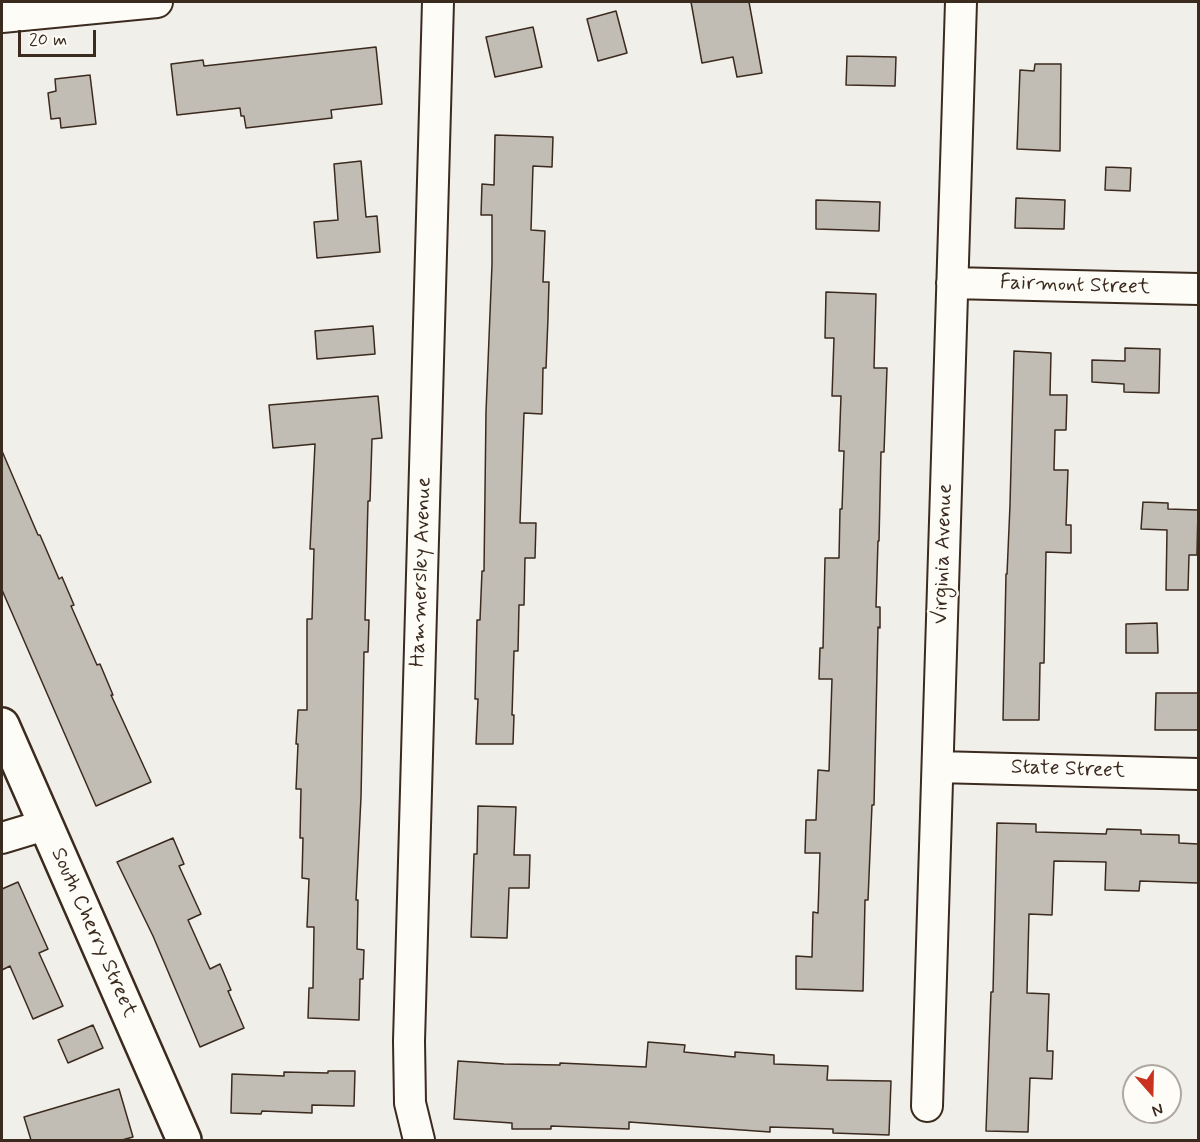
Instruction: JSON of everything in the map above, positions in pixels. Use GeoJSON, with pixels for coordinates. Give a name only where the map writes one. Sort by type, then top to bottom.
{"type":"FeatureCollection","features":[{"type":"Feature","properties":{"kind":"street"},"geometry":{"type":"LineString","coordinates":[[2,17],[158,2]]}},
{"type":"Feature","properties":{"kind":"street","name":"Hammersley Avenue"},"geometry":{"type":"LineString","coordinates":[[419,1140],[410,1103],[409,1041],[438,2]]}},
{"type":"Feature","properties":{"kind":"street","name":"Virginia Avenue"},"geometry":{"type":"LineString","coordinates":[[927,1106],[961,2]]}},
{"type":"Feature","properties":{"kind":"street","name":"Fairmont Street"},"geometry":{"type":"LineString","coordinates":[[952,282],[1198,289]]}},
{"type":"Feature","properties":{"kind":"street","name":"South Cherry Street"},"geometry":{"type":"LineString","coordinates":[[2,725],[184,1140]]}},
{"type":"Feature","properties":{"kind":"street","name":"State Street"},"geometry":{"type":"LineString","coordinates":[[938,767],[1198,774]]}},
{"type":"Feature","properties":{"kind":"street"},"geometry":{"type":"LineString","coordinates":[[2,838],[45,825]]}},
{"type":"Feature","properties":{"kind":"building"},"geometry":{"type":"Polygon","coordinates":[[[691,2],[749,2],[762,73],[737,77],[733,57],[702,63],[691,2]]]}},
{"type":"Feature","properties":{"kind":"building"},"geometry":{"type":"Polygon","coordinates":[[[616,11],[627,53],[598,61],[587,19],[616,11]]]}},
{"type":"Feature","properties":{"kind":"building"},"geometry":{"type":"Polygon","coordinates":[[[533,27],[542,67],[495,77],[486,37],[533,27]]]}},
{"type":"Feature","properties":{"kind":"building"},"geometry":{"type":"Polygon","coordinates":[[[376,47],[382,104],[331,110],[332,118],[246,128],[240,108],[177,115],[171,64],[203,60],[204,66],[376,47]]]}},
{"type":"Feature","properties":{"kind":"building"},"geometry":{"type":"Polygon","coordinates":[[[847,56],[896,57],[895,86],[846,85],[847,56]]]}},
{"type":"Feature","properties":{"kind":"building"},"geometry":{"type":"Polygon","coordinates":[[[1035,64],[1061,64],[1060,151],[1017,149],[1020,70],[1034,71],[1035,64]]]}},
{"type":"Feature","properties":{"kind":"building"},"geometry":{"type":"Polygon","coordinates":[[[90,75],[96,124],[61,128],[60,118],[51,119],[48,93],[56,91],[55,79],[90,75]]]}},
{"type":"Feature","properties":{"kind":"building"},"geometry":{"type":"Polygon","coordinates":[[[495,135],[553,137],[552,167],[533,166],[531,230],[545,231],[543,282],[549,282],[548,318],[546,368],[543,368],[542,414],[524,413],[520,523],[536,523],[535,558],[525,558],[524,605],[519,605],[518,651],[514,651],[513,744],[476,744],[477,620],[480,620],[482,571],[484,571],[486,412],[492,264],[492,215],[481,215],[482,184],[494,185],[495,135]]]}},
{"type":"Feature","properties":{"kind":"building"},"geometry":{"type":"Polygon","coordinates":[[[361,161],[366,217],[377,216],[380,252],[317,258],[314,222],[338,220],[334,164],[361,161]]]}},
{"type":"Feature","properties":{"kind":"building"},"geometry":{"type":"Polygon","coordinates":[[[1106,167],[1131,168],[1130,191],[1105,190],[1106,167]]]}},
{"type":"Feature","properties":{"kind":"building"},"geometry":{"type":"Polygon","coordinates":[[[1016,198],[1065,200],[1064,229],[1015,228],[1016,198]]]}},
{"type":"Feature","properties":{"kind":"building"},"geometry":{"type":"Polygon","coordinates":[[[816,200],[880,202],[879,231],[816,229],[816,200]]]}},
{"type":"Feature","properties":{"kind":"building"},"geometry":{"type":"Polygon","coordinates":[[[826,292],[876,294],[874,368],[887,368],[884,452],[881,452],[876,607],[880,607],[880,628],[878,627],[874,805],[872,805],[868,900],[865,900],[863,991],[796,989],[796,956],[812,957],[813,912],[818,913],[820,853],[805,853],[806,820],[816,820],[818,770],[829,771],[832,679],[819,679],[820,648],[823,648],[825,558],[839,558],[840,509],[842,509],[844,451],[839,451],[841,396],[832,396],[834,338],[825,338],[826,292]]]}},
{"type":"Feature","properties":{"kind":"building"},"geometry":{"type":"Polygon","coordinates":[[[373,326],[375,354],[317,359],[315,331],[373,326]]]}},
{"type":"Feature","properties":{"kind":"building"},"geometry":{"type":"Polygon","coordinates":[[[1125,348],[1160,349],[1159,393],[1124,392],[1124,384],[1092,382],[1092,360],[1125,361],[1125,348]]]}},
{"type":"Feature","properties":{"kind":"building"},"geometry":{"type":"Polygon","coordinates":[[[1014,351],[1051,353],[1050,395],[1067,395],[1066,430],[1055,430],[1054,470],[1068,470],[1066,525],[1071,525],[1071,553],[1046,552],[1044,663],[1040,663],[1039,720],[1003,720],[1014,351]]]}},
{"type":"Feature","properties":{"kind":"building"},"geometry":{"type":"Polygon","coordinates":[[[378,396],[382,438],[372,439],[370,501],[368,501],[365,620],[369,620],[368,652],[364,652],[356,900],[358,900],[357,949],[364,950],[363,979],[360,979],[359,1020],[308,1018],[309,988],[313,988],[314,927],[307,927],[309,879],[302,878],[301,789],[296,789],[298,744],[296,744],[298,710],[307,710],[307,619],[312,619],[314,549],[310,549],[315,444],[273,448],[269,405],[378,396]]]}},
{"type":"Feature","properties":{"kind":"building"},"geometry":{"type":"Polygon","coordinates":[[[2,451],[38,535],[40,535],[59,579],[62,577],[74,605],[71,606],[97,665],[100,664],[113,695],[111,695],[151,782],[96,806],[2,590],[2,451]]]}},
{"type":"Feature","properties":{"kind":"building"},"geometry":{"type":"Polygon","coordinates":[[[1143,502],[1168,503],[1168,509],[1198,510],[1197,555],[1189,555],[1188,590],[1166,590],[1167,530],[1141,529],[1143,502]]]}},
{"type":"Feature","properties":{"kind":"building"},"geometry":{"type":"Polygon","coordinates":[[[1157,623],[1158,653],[1126,653],[1126,624],[1157,623]]]}},
{"type":"Feature","properties":{"kind":"building"},"geometry":{"type":"Polygon","coordinates":[[[1156,693],[1198,693],[1198,730],[1155,730],[1156,693]]]}},
{"type":"Feature","properties":{"kind":"building"},"geometry":{"type":"Polygon","coordinates":[[[478,806],[516,807],[514,855],[530,855],[529,888],[509,888],[507,938],[471,937],[478,806]]]}},
{"type":"Feature","properties":{"kind":"building"},"geometry":{"type":"Polygon","coordinates":[[[997,823],[1036,824],[1036,832],[1106,834],[1107,829],[1141,830],[1141,834],[1179,835],[1179,843],[1198,844],[1198,883],[1140,881],[1139,891],[1105,890],[1106,862],[1054,861],[1052,915],[1029,914],[1027,993],[1049,994],[1047,1051],[1053,1051],[1052,1079],[1030,1078],[1028,1132],[986,1131],[991,992],[993,992],[997,823]]]}},
{"type":"Feature","properties":{"kind":"building"},"geometry":{"type":"Polygon","coordinates":[[[173,838],[184,864],[179,866],[201,914],[188,920],[210,969],[220,964],[231,990],[228,991],[244,1028],[200,1047],[153,936],[117,862],[173,838]]]}},
{"type":"Feature","properties":{"kind":"building"},"geometry":{"type":"Polygon","coordinates":[[[18,882],[48,949],[39,953],[63,1006],[33,1019],[10,966],[2,970],[2,889],[18,882]]]}},
{"type":"Feature","properties":{"kind":"building"},"geometry":{"type":"Polygon","coordinates":[[[93,1025],[103,1048],[68,1063],[58,1040],[93,1025]]]}},
{"type":"Feature","properties":{"kind":"building"},"geometry":{"type":"Polygon","coordinates":[[[648,1042],[685,1045],[684,1052],[735,1057],[735,1052],[774,1055],[774,1064],[828,1066],[827,1080],[891,1081],[889,1135],[833,1133],[833,1129],[770,1127],[770,1132],[629,1122],[629,1129],[551,1126],[551,1129],[512,1129],[512,1123],[454,1119],[458,1061],[646,1067],[648,1042]]]}},
{"type":"Feature","properties":{"kind":"building"},"geometry":{"type":"Polygon","coordinates":[[[328,1071],[355,1071],[354,1106],[312,1105],[312,1113],[262,1111],[261,1114],[231,1113],[232,1074],[284,1076],[284,1072],[328,1073],[328,1071]]]}},
{"type":"Feature","properties":{"kind":"building"},"geometry":{"type":"Polygon","coordinates":[[[119,1089],[133,1137],[122,1140],[31,1140],[24,1117],[119,1089]]]}}]}
